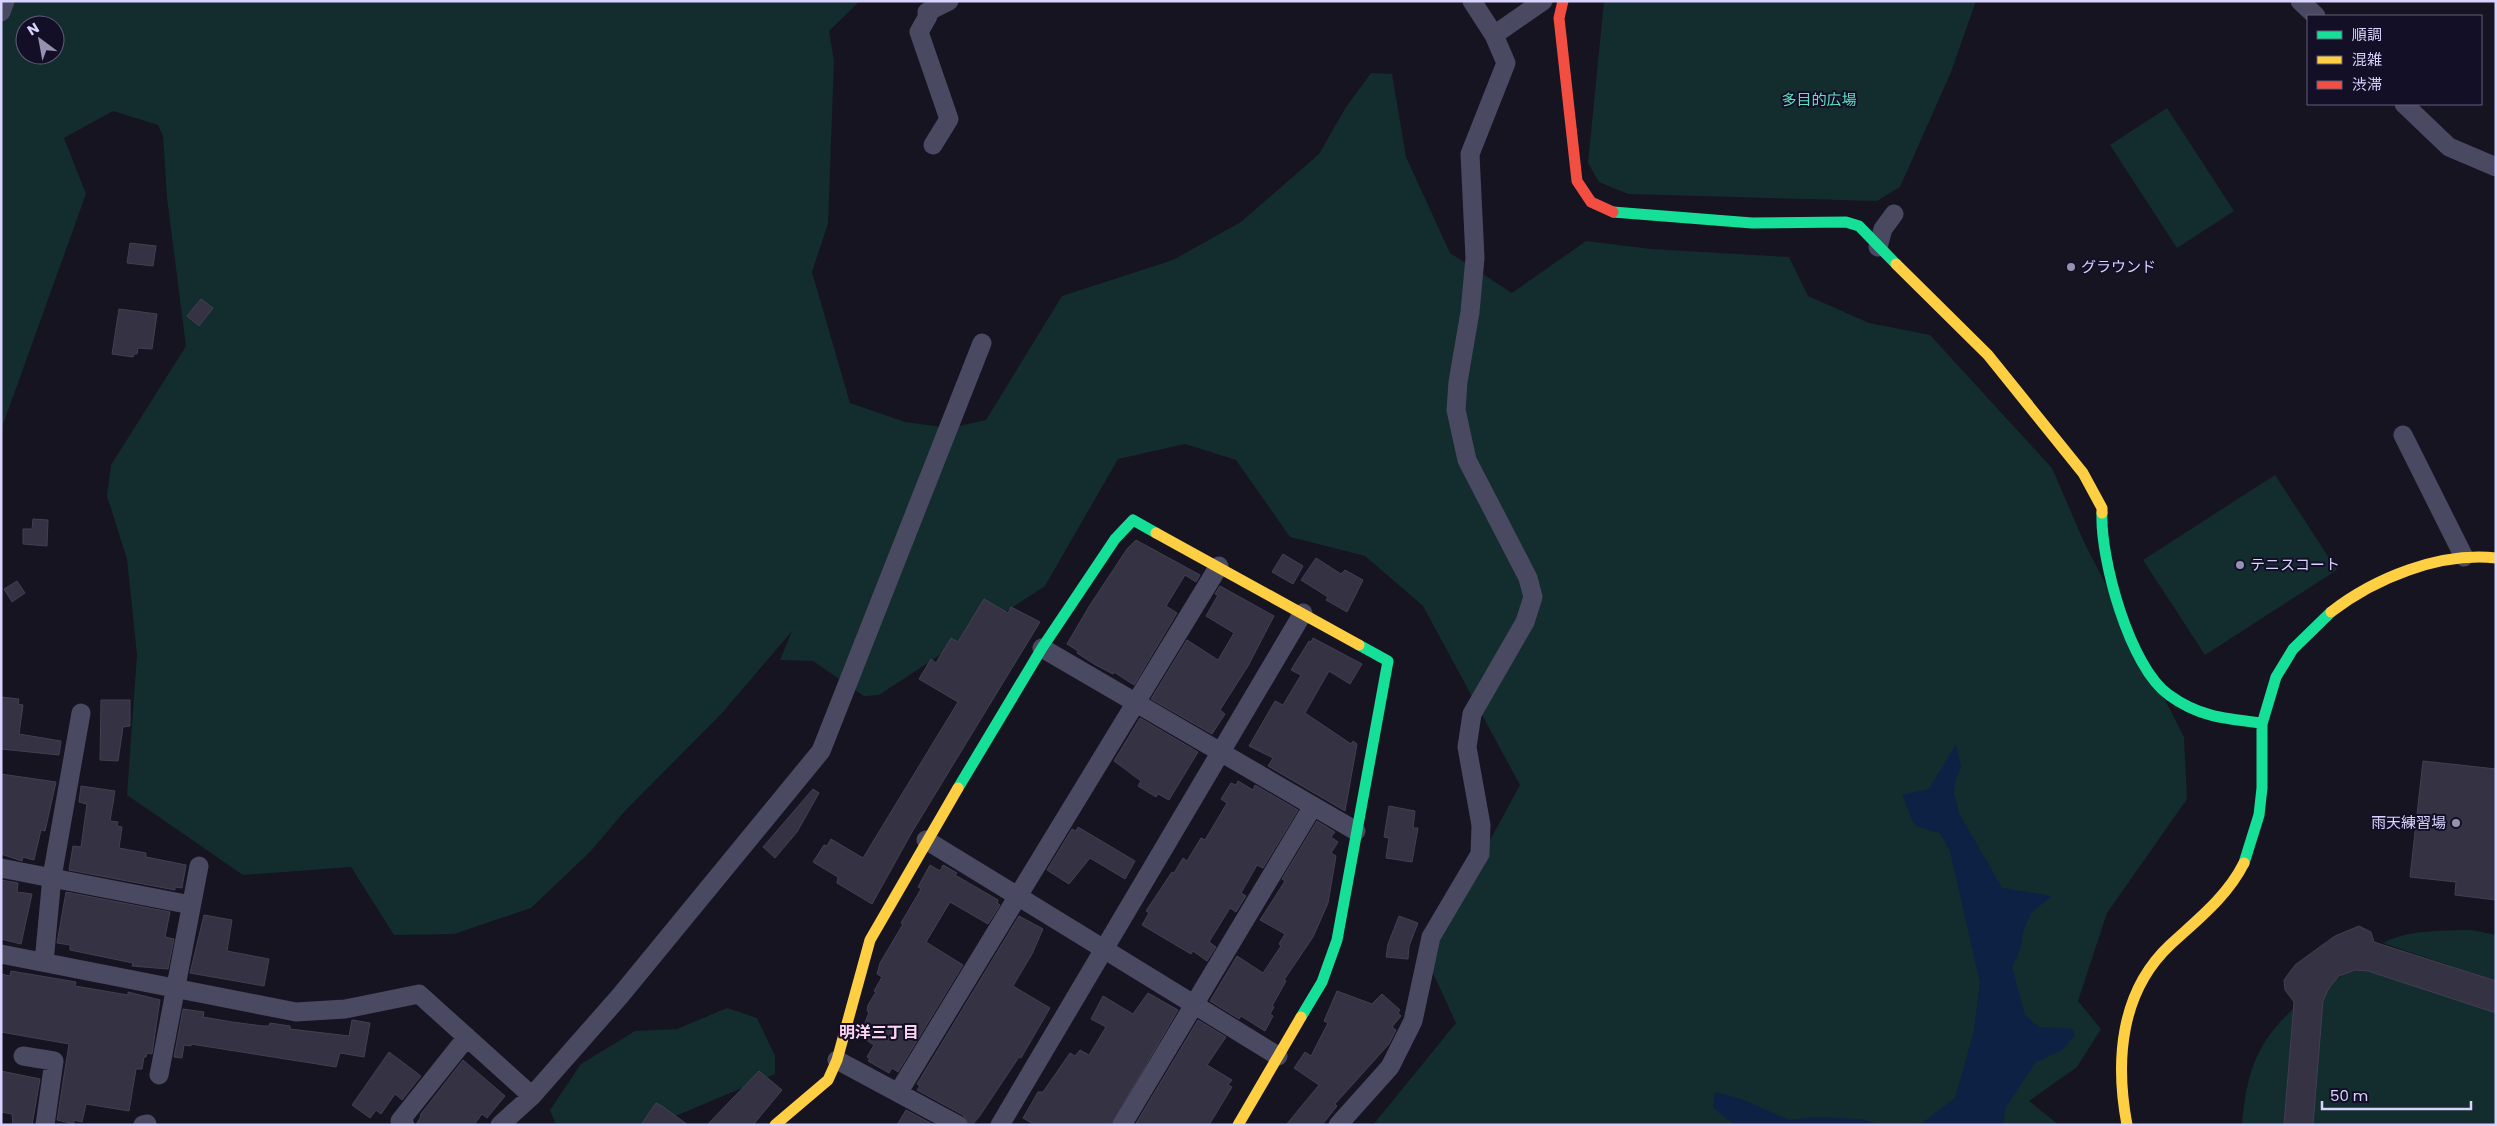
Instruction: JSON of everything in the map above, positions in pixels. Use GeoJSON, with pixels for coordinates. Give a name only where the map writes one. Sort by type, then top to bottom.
{"type":"FeatureCollection","features":[{"type":"Feature","properties":{"kind":"street"},"geometry":{"type":"LineString","coordinates":[[1,12],[5,1]]}},
{"type":"Feature","properties":{"kind":"street"},"geometry":{"type":"LineString","coordinates":[[933,145],[948,119],[918,32],[928,16],[927,12],[949,1]]}},
{"type":"Feature","properties":{"kind":"street"},"geometry":{"type":"LineString","coordinates":[[1338,1125],[1390,1067],[1413,1021],[1431,937],[1480,854],[1481,825],[1467,747],[1472,714],[1525,622],[1533,597],[1528,578],[1467,460],[1456,410],[1458,382],[1470,312],[1475,258],[1470,154],[1506,63],[1494,35],[1472,1]]}},
{"type":"Feature","properties":{"kind":"street"},"geometry":{"type":"LineString","coordinates":[[1494,35],[1543,1]]}},
{"type":"Feature","properties":{"kind":"street"},"geometry":{"type":"LineString","coordinates":[[1563,1],[1558,18],[1577,181],[1591,202],[1617,214],[1752,223],[1846,222],[1859,226],[1919,290],[1988,355],[2083,473],[2102,508],[2101,530],[2108,575],[2121,614],[2138,653],[2155,680],[2168,694],[2184,704],[2215,718],[2262,723]]}},
{"type":"Feature","properties":{"kind":"street"},"geometry":{"type":"LineString","coordinates":[[2300,1],[2315,15]]}},
{"type":"Feature","properties":{"kind":"street"},"geometry":{"type":"LineString","coordinates":[[2405,105],[2448,147],[2496,167]]}},
{"type":"Feature","properties":{"kind":"street"},"geometry":{"type":"LineString","coordinates":[[1859,226],[1894,214],[1883,229],[1878,247]]}},
{"type":"Feature","properties":{"kind":"street"},"geometry":{"type":"LineString","coordinates":[[500,1125],[532,1096],[620,996],[820,752],[982,343]]}},
{"type":"Feature","properties":{"kind":"street"},"geometry":{"type":"LineString","coordinates":[[2403,435],[2464,556]]}},
{"type":"Feature","properties":{"kind":"street"},"geometry":{"type":"LineString","coordinates":[[775,1125],[828,1080],[838,1060],[870,940],[926,840],[1042,648],[1115,539],[1133,520],[1388,661],[1337,940],[1322,982],[1238,1125]]}},
{"type":"Feature","properties":{"kind":"street"},"geometry":{"type":"LineString","coordinates":[[2127,1125],[2120,1096],[2119,1067],[2122,1037],[2132,1005],[2145,977],[2167,949],[2198,921],[2226,891],[2241,869],[2254,837],[2262,796],[2260,763],[2262,723],[2280,668],[2303,636],[2334,608],[2381,582],[2429,564],[2464,556],[2496,558]]}},
{"type":"Feature","properties":{"kind":"street"},"geometry":{"type":"LineString","coordinates":[[898,1092],[1219,566]]}},
{"type":"Feature","properties":{"kind":"street"},"geometry":{"type":"LineString","coordinates":[[1000,1125],[1303,613]]}},
{"type":"Feature","properties":{"kind":"street"},"geometry":{"type":"LineString","coordinates":[[1042,648],[1356,831]]}},
{"type":"Feature","properties":{"kind":"street"},"geometry":{"type":"LineString","coordinates":[[44,962],[52,877],[81,713]]}},
{"type":"Feature","properties":{"kind":"street"},"geometry":{"type":"LineString","coordinates":[[1122,1125],[1313,806]]}},
{"type":"Feature","properties":{"kind":"street"},"geometry":{"type":"LineString","coordinates":[[926,840],[1278,1056]]}},
{"type":"Feature","properties":{"kind":"street"},"geometry":{"type":"LineString","coordinates":[[159,1075],[199,866]]}},
{"type":"Feature","properties":{"kind":"street"},"geometry":{"type":"LineString","coordinates":[[1,868],[191,905]]}},
{"type":"Feature","properties":{"kind":"street"},"geometry":{"type":"LineString","coordinates":[[1,954],[296,1012],[345,1009],[419,994],[532,1096]]}},
{"type":"Feature","properties":{"kind":"street"},"geometry":{"type":"LineString","coordinates":[[405,1125],[400,1121],[467,1037]]}},
{"type":"Feature","properties":{"kind":"street"},"geometry":{"type":"LineString","coordinates":[[23,1056],[54,1061],[45,1125]]}},
{"type":"Feature","properties":{"kind":"street"},"geometry":{"type":"LineString","coordinates":[[838,1060],[958,1125]]}},
{"type":"Feature","properties":{"kind":"green space"},"geometry":{"type":"Polygon","coordinates":[[[1,1],[860,1],[829,31],[834,61],[828,224],[812,272],[850,403],[905,422],[950,428],[986,420],[1062,296],[1173,260],[1241,222],[1319,154],[1346,107],[1371,73],[1392,74],[1406,157],[1450,253],[1512,293],[1586,241],[1651,249],[1789,257],[1808,296],[1869,323],[1930,335],[2052,468],[2084,542],[2184,737],[2187,799],[2107,913],[2078,1001],[2101,1029],[2077,1067],[2029,1101],[2059,1125],[1373,1125],[1456,1023],[1426,958],[1520,785],[1423,606],[1365,556],[1290,537],[1236,460],[1185,444],[1118,459],[1045,586],[879,695],[864,696],[813,661],[780,660],[792,631],[722,713],[624,812],[590,852],[531,908],[454,934],[394,935],[351,867],[243,875],[127,795],[137,655],[127,559],[107,496],[111,465],[186,346],[167,198],[163,136],[158,125],[113,111],[64,138],[86,194],[1,430],[1,1]]]}},
{"type":"Feature","properties":{"kind":"green space","name":"多目的広場"},"geometry":{"type":"Polygon","coordinates":[[[1604,1],[1976,1],[1951,72],[1900,187],[1877,201],[1628,194],[1599,182],[1588,163],[1604,1]]]}},
{"type":"Feature","properties":{"kind":"green space"},"geometry":{"type":"Polygon","coordinates":[[[2167,108],[2234,211],[2177,248],[2110,145],[2167,108]]]}},
{"type":"Feature","properties":{"kind":"green space","name":"テニスコート"},"geometry":{"type":"Polygon","coordinates":[[[2275,475],[2337,570],[2205,655],[2143,560],[2275,475]]]}},
{"type":"Feature","properties":{"kind":"green space"},"geometry":{"type":"Polygon","coordinates":[[[2472,930],[2496,935],[2496,981],[2383,943],[2393,938],[2415,933],[2472,930]]]}},
{"type":"Feature","properties":{"kind":"green space"},"geometry":{"type":"Polygon","coordinates":[[[2355,970],[2368,971],[2496,1013],[2496,1125],[2313,1125],[2323,1001],[2334,981],[2355,970]]]}},
{"type":"Feature","properties":{"kind":"green space"},"geometry":{"type":"Polygon","coordinates":[[[727,1008],[757,1018],[775,1056],[775,1074],[654,1125],[556,1125],[550,1110],[581,1064],[635,1031],[677,1029],[727,1008]]]}},
{"type":"Feature","properties":{"kind":"green space"},"geometry":{"type":"Polygon","coordinates":[[[2293,1009],[2284,1125],[2242,1125],[2246,1091],[2255,1061],[2270,1034],[2293,1009]]]}},
{"type":"Feature","properties":{"kind":"water"},"geometry":{"type":"Polygon","coordinates":[[[1956,744],[1961,767],[1955,781],[1954,793],[1959,813],[2002,888],[2052,896],[2032,912],[2024,928],[2020,950],[2012,967],[2025,1015],[2039,1027],[2073,1029],[2075,1035],[2062,1050],[2035,1063],[2005,1109],[2003,1125],[1912,1125],[1922,1123],[1955,1098],[1974,1031],[1980,983],[1950,851],[1940,833],[1916,825],[1913,822],[1902,795],[1929,789],[1956,744]]]}},
{"type":"Feature","properties":{"kind":"water"},"geometry":{"type":"Polygon","coordinates":[[[1715,1092],[1741,1099],[1789,1120],[1817,1117],[1861,1119],[1881,1125],[1735,1125],[1713,1108],[1715,1092]]]}},
{"type":"Feature","properties":{"kind":"building"},"geometry":{"type":"Polygon","coordinates":[[[130,243],[156,246],[153,266],[127,263],[130,243]]]}},
{"type":"Feature","properties":{"kind":"building"},"geometry":{"type":"Polygon","coordinates":[[[201,299],[213,308],[199,326],[187,316],[201,299]]]}},
{"type":"Feature","properties":{"kind":"building"},"geometry":{"type":"Polygon","coordinates":[[[119,309],[157,314],[152,349],[138,348],[137,354],[134,354],[133,357],[112,354],[119,309]]]}},
{"type":"Feature","properties":{"kind":"building"},"geometry":{"type":"Polygon","coordinates":[[[33,519],[48,520],[47,546],[23,544],[23,529],[32,529],[33,519]]]}},
{"type":"Feature","properties":{"kind":"building"},"geometry":{"type":"Polygon","coordinates":[[[1136,540],[1200,575],[1196,582],[1185,575],[1166,606],[1177,613],[1134,685],[1114,672],[1113,674],[1094,664],[1067,644],[1127,549],[1136,540]]]}},
{"type":"Feature","properties":{"kind":"building"},"geometry":{"type":"Polygon","coordinates":[[[1283,554],[1303,566],[1293,584],[1272,572],[1283,554]]]}},
{"type":"Feature","properties":{"kind":"building"},"geometry":{"type":"Polygon","coordinates":[[[1316,558],[1341,574],[1345,570],[1363,580],[1347,612],[1326,600],[1328,597],[1301,580],[1316,558]]]}},
{"type":"Feature","properties":{"kind":"building"},"geometry":{"type":"Polygon","coordinates":[[[17,581],[25,593],[12,602],[4,589],[17,581]]]}},
{"type":"Feature","properties":{"kind":"building"},"geometry":{"type":"Polygon","coordinates":[[[1220,586],[1274,616],[1248,666],[1220,710],[1225,714],[1212,734],[1151,699],[1187,640],[1218,660],[1234,633],[1206,616],[1218,595],[1215,594],[1220,586]]]}},
{"type":"Feature","properties":{"kind":"building"},"geometry":{"type":"Polygon","coordinates":[[[984,599],[1008,613],[1011,607],[1040,622],[912,832],[872,904],[837,883],[838,877],[813,862],[824,845],[827,846],[831,839],[863,858],[958,702],[919,679],[931,659],[936,663],[951,638],[958,642],[984,599]]]}},
{"type":"Feature","properties":{"kind":"building"},"geometry":{"type":"Polygon","coordinates":[[[1313,638],[1362,664],[1350,684],[1329,671],[1305,713],[1351,744],[1353,741],[1357,744],[1345,811],[1268,766],[1273,758],[1249,746],[1275,701],[1283,705],[1301,675],[1291,670],[1309,641],[1311,642],[1313,638]]]}},
{"type":"Feature","properties":{"kind":"building"},"geometry":{"type":"Polygon","coordinates":[[[1,697],[19,699],[18,704],[23,705],[19,734],[61,741],[59,755],[1,749],[1,697]]]}},
{"type":"Feature","properties":{"kind":"building"},"geometry":{"type":"Polygon","coordinates":[[[101,700],[130,700],[130,726],[123,727],[118,761],[100,760],[101,700]]]}},
{"type":"Feature","properties":{"kind":"building"},"geometry":{"type":"Polygon","coordinates":[[[1140,718],[1198,752],[1169,800],[1158,794],[1156,797],[1138,786],[1141,781],[1114,761],[1140,718]]]}},
{"type":"Feature","properties":{"kind":"building","name":"雨天練習場"},"geometry":{"type":"Polygon","coordinates":[[[2423,761],[2496,769],[2496,900],[2455,895],[2456,882],[2410,877],[2423,761]]]}},
{"type":"Feature","properties":{"kind":"building"},"geometry":{"type":"Polygon","coordinates":[[[1,774],[56,782],[45,831],[41,830],[34,860],[23,857],[22,861],[1,854],[1,774]]]}},
{"type":"Feature","properties":{"kind":"building"},"geometry":{"type":"Polygon","coordinates":[[[1238,781],[1253,790],[1255,785],[1298,810],[1263,868],[1257,865],[1241,893],[1246,896],[1236,912],[1230,908],[1209,942],[1216,947],[1207,961],[1193,951],[1191,954],[1142,925],[1149,913],[1146,911],[1172,872],[1174,873],[1183,858],[1187,861],[1201,838],[1205,840],[1227,803],[1221,799],[1231,783],[1236,785],[1238,781]]]}},
{"type":"Feature","properties":{"kind":"building"},"geometry":{"type":"Polygon","coordinates":[[[81,786],[115,791],[110,821],[118,822],[117,826],[122,827],[119,848],[146,853],[146,857],[186,865],[182,888],[175,887],[175,890],[69,870],[73,846],[81,847],[87,804],[79,802],[81,786]]]}},
{"type":"Feature","properties":{"kind":"building"},"geometry":{"type":"Polygon","coordinates":[[[813,789],[819,793],[797,832],[775,858],[763,847],[813,789]]]}},
{"type":"Feature","properties":{"kind":"building"},"geometry":{"type":"Polygon","coordinates":[[[1389,806],[1415,811],[1413,828],[1418,828],[1412,862],[1386,858],[1389,838],[1384,837],[1389,806]]]}},
{"type":"Feature","properties":{"kind":"building"},"geometry":{"type":"Polygon","coordinates":[[[1317,821],[1335,832],[1331,837],[1338,842],[1331,853],[1336,856],[1328,903],[1313,937],[1284,980],[1286,981],[1272,1006],[1274,1007],[1270,1014],[1273,1016],[1265,1031],[1241,1016],[1239,1019],[1210,1001],[1237,956],[1263,973],[1281,946],[1279,944],[1285,934],[1260,920],[1285,881],[1282,879],[1317,821]]]}},
{"type":"Feature","properties":{"kind":"building"},"geometry":{"type":"Polygon","coordinates":[[[1078,827],[1135,861],[1125,879],[1090,858],[1069,884],[1047,870],[1072,829],[1076,831],[1078,827]]]}},
{"type":"Feature","properties":{"kind":"building"},"geometry":{"type":"Polygon","coordinates":[[[930,865],[940,871],[943,865],[957,873],[955,875],[998,900],[997,903],[1000,905],[988,924],[950,902],[926,942],[963,965],[898,1072],[892,1068],[889,1073],[868,1061],[870,1058],[867,1057],[874,1045],[860,1036],[869,1012],[867,1011],[868,1005],[882,977],[877,974],[880,963],[921,889],[918,887],[930,865]]]}},
{"type":"Feature","properties":{"kind":"building"},"geometry":{"type":"Polygon","coordinates":[[[1,880],[18,883],[17,892],[32,894],[21,944],[1,939],[1,880]]]}},
{"type":"Feature","properties":{"kind":"building"},"geometry":{"type":"Polygon","coordinates":[[[66,892],[170,912],[165,937],[174,939],[168,969],[132,966],[133,963],[70,950],[70,945],[57,943],[66,892]]]}},
{"type":"Feature","properties":{"kind":"building"},"geometry":{"type":"Polygon","coordinates":[[[204,915],[232,920],[227,951],[269,959],[264,986],[190,973],[204,915]]]}},
{"type":"Feature","properties":{"kind":"building"},"geometry":{"type":"Polygon","coordinates":[[[1019,916],[1043,929],[1032,954],[1013,986],[1050,1008],[1021,1058],[1019,1057],[979,1117],[972,1125],[969,1125],[963,1115],[917,1090],[920,1086],[917,1084],[1019,916]]]}},
{"type":"Feature","properties":{"kind":"building"},"geometry":{"type":"Polygon","coordinates":[[[1399,916],[1418,923],[1409,946],[1408,959],[1386,957],[1388,944],[1399,916]]]}},
{"type":"Feature","properties":{"kind":"building"},"geometry":{"type":"Polygon","coordinates":[[[2359,926],[2371,932],[2374,942],[2496,981],[2496,1013],[2368,971],[2355,970],[2339,976],[2329,988],[2323,1001],[2313,1125],[2284,1125],[2294,1002],[2285,990],[2284,980],[2295,965],[2321,946],[2335,936],[2359,926]]]}},
{"type":"Feature","properties":{"kind":"building"},"geometry":{"type":"Polygon","coordinates":[[[11,971],[76,982],[75,986],[128,995],[128,992],[160,1000],[152,1054],[147,1053],[146,1057],[144,1057],[142,1069],[136,1069],[129,1111],[86,1104],[82,1122],[74,1120],[74,1124],[57,1120],[69,1044],[1,1032],[1,974],[10,976],[11,971]]]}},
{"type":"Feature","properties":{"kind":"building"},"geometry":{"type":"Polygon","coordinates":[[[1337,991],[1372,1004],[1382,994],[1400,1010],[1398,1013],[1401,1016],[1392,1027],[1396,1030],[1389,1044],[1335,1104],[1337,1106],[1322,1125],[1286,1125],[1319,1085],[1294,1068],[1305,1052],[1311,1056],[1328,1023],[1324,1021],[1337,991]]]}},
{"type":"Feature","properties":{"kind":"building"},"geometry":{"type":"Polygon","coordinates":[[[1148,993],[1178,1010],[1111,1125],[1035,1125],[1023,1118],[1038,1092],[1043,1092],[1070,1053],[1075,1056],[1080,1050],[1089,1055],[1106,1027],[1091,1019],[1103,996],[1133,1014],[1148,993]]]}},
{"type":"Feature","properties":{"kind":"building"},"geometry":{"type":"Polygon","coordinates":[[[183,1009],[204,1012],[203,1017],[232,1022],[263,1026],[269,1026],[270,1023],[290,1026],[290,1029],[349,1036],[352,1020],[370,1023],[364,1057],[340,1053],[336,1067],[191,1044],[191,1046],[184,1045],[182,1058],[174,1057],[183,1009]]]}},
{"type":"Feature","properties":{"kind":"building"},"geometry":{"type":"Polygon","coordinates":[[[1198,1020],[1226,1037],[1207,1065],[1232,1080],[1228,1085],[1232,1087],[1209,1125],[1135,1125],[1198,1020]]]}},
{"type":"Feature","properties":{"kind":"building"},"geometry":{"type":"Polygon","coordinates":[[[389,1052],[421,1076],[402,1100],[395,1094],[381,1114],[376,1110],[370,1118],[352,1105],[389,1052]]]}},
{"type":"Feature","properties":{"kind":"building"},"geometry":{"type":"Polygon","coordinates":[[[463,1060],[505,1096],[487,1118],[482,1114],[474,1125],[416,1125],[420,1115],[463,1060]]]}},
{"type":"Feature","properties":{"kind":"building"},"geometry":{"type":"Polygon","coordinates":[[[1,1071],[40,1079],[32,1125],[13,1125],[12,1114],[1,1112],[1,1071]]]}},
{"type":"Feature","properties":{"kind":"building"},"geometry":{"type":"Polygon","coordinates":[[[759,1071],[782,1090],[753,1125],[707,1125],[759,1071]]]}},
{"type":"Feature","properties":{"kind":"building"},"geometry":{"type":"Polygon","coordinates":[[[656,1103],[662,1106],[688,1125],[641,1125],[656,1103]]]}},
{"type":"Feature","properties":{"kind":"building"},"geometry":{"type":"Polygon","coordinates":[[[906,1110],[934,1125],[897,1125],[906,1110]]]}},
{"type":"Feature","properties":{"kind":"traffic: fast"},"geometry":{"type":"LineString","coordinates":[[1613,212],[1752,223],[1846,222],[1859,226],[1896,264]]}},
{"type":"Feature","properties":{"kind":"traffic: fast"},"geometry":{"type":"LineString","coordinates":[[2102,513],[2106,557],[2120,611],[2130,638],[2142,662],[2155,681],[2169,695],[2191,708],[2213,716],[2262,723]]}},
{"type":"Feature","properties":{"kind":"traffic: fast"},"geometry":{"type":"LineString","coordinates":[[958,788],[1042,648],[1115,539],[1133,520],[1156,533]]}},
{"type":"Feature","properties":{"kind":"traffic: fast"},"geometry":{"type":"LineString","coordinates":[[2244,863],[2259,815],[2262,788],[2262,724],[2276,677],[2293,649],[2331,612]]}},
{"type":"Feature","properties":{"kind":"traffic: fast"},"geometry":{"type":"LineString","coordinates":[[1301,1017],[1322,982],[1337,940],[1388,661],[1359,645]]}},
{"type":"Feature","properties":{"kind":"traffic: slow"},"geometry":{"type":"LineString","coordinates":[[1896,264],[1988,355],[2083,473],[2102,508],[2102,513]]}},
{"type":"Feature","properties":{"kind":"traffic: slow"},"geometry":{"type":"LineString","coordinates":[[1156,533],[1359,645]]}},
{"type":"Feature","properties":{"kind":"traffic: slow"},"geometry":{"type":"LineString","coordinates":[[2331,612],[2367,588],[2388,578],[2430,563],[2474,557],[2496,558]]}},
{"type":"Feature","properties":{"kind":"traffic: slow"},"geometry":{"type":"LineString","coordinates":[[775,1125],[828,1080],[837,1060],[870,940],[958,788]]}},
{"type":"Feature","properties":{"kind":"traffic: slow"},"geometry":{"type":"LineString","coordinates":[[2127,1125],[2123,1101],[2122,1052],[2131,1006],[2140,984],[2153,964],[2170,945],[2201,917],[2229,887],[2244,863]]}},
{"type":"Feature","properties":{"kind":"traffic: slow"},"geometry":{"type":"LineString","coordinates":[[1238,1125],[1301,1017]]}},
{"type":"Feature","properties":{"kind":"traffic: jam"},"geometry":{"type":"LineString","coordinates":[[1563,1],[1559,18],[1577,181],[1591,202],[1613,212]]}},
{"type":"Feature","properties":{"kind":"place","name":"グラウンド"},"geometry":{"type":"Point","coordinates":[2071,267]}},
{"type":"Feature","properties":{"kind":"place","name":"テニスコート"},"geometry":{"type":"Point","coordinates":[2240,565]}},
{"type":"Feature","properties":{"kind":"place","name":"雨天練習場"},"geometry":{"type":"Point","coordinates":[2456,823]}},
{"type":"Feature","properties":{"kind":"district","name":"明洋三丁目"},"geometry":{"type":"Point","coordinates":[879,1032]}}]}
